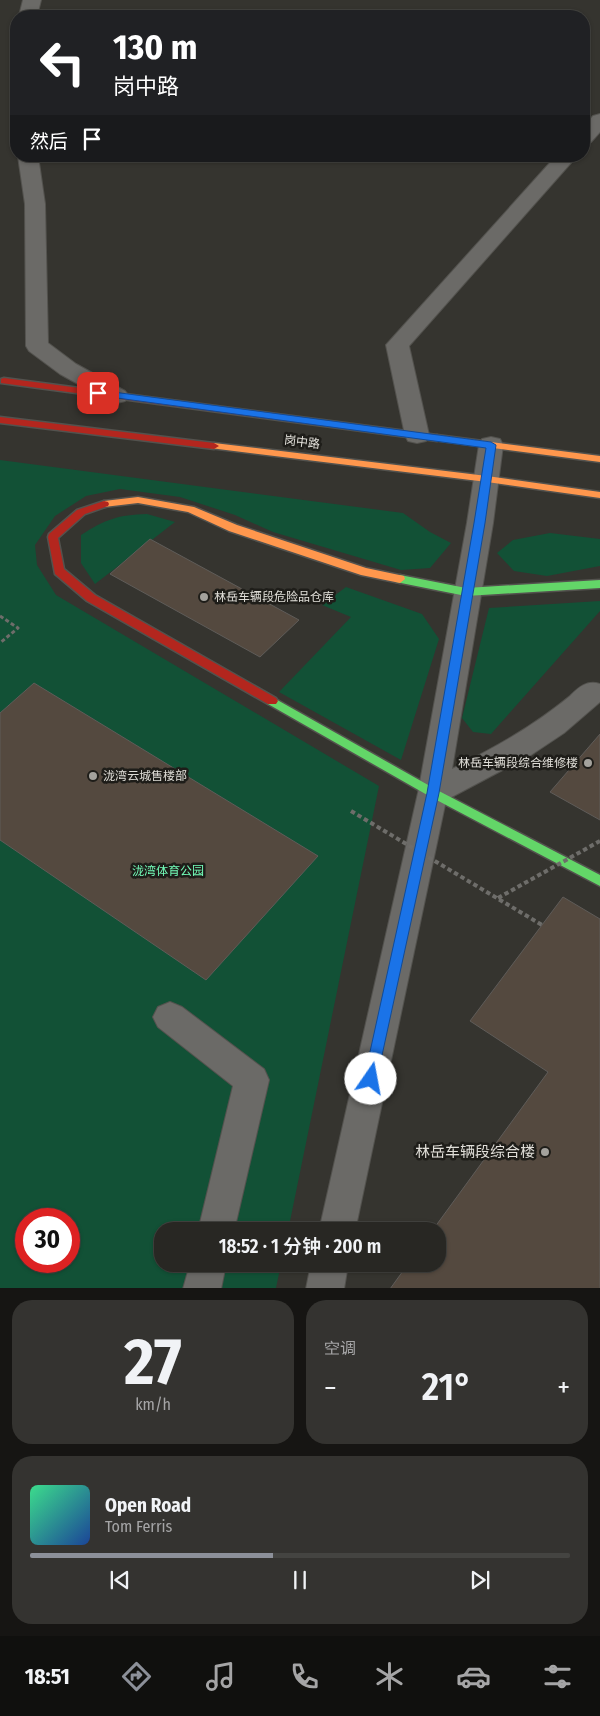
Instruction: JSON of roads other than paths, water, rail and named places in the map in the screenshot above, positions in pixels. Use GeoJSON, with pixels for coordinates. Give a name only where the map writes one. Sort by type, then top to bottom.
{"type":"FeatureCollection","features":[{"type":"Feature","properties":{"kind":"street"},"geometry":{"type":"LineString","coordinates":[[590,131],[600,120]]}},
{"type":"Feature","properties":{"kind":"street"},"geometry":{"type":"LineString","coordinates":[[29,162],[35,204],[37,346],[68,369],[117,396]]}},
{"type":"Feature","properties":{"kind":"street"},"geometry":{"type":"LineString","coordinates":[[417,435],[397,345],[562,162]]}},
{"type":"Feature","properties":{"kind":"street","name":"岗中路"},"geometry":{"type":"LineString","coordinates":[[4,381],[600,459]]}},
{"type":"Feature","properties":{"kind":"street","name":"岗中路"},"geometry":{"type":"LineString","coordinates":[[0,420],[486,479],[600,495]]}},
{"type":"Feature","properties":{"kind":"street"},"geometry":{"type":"LineString","coordinates":[[339,1222],[433,793],[491,445]]}},
{"type":"Feature","properties":{"kind":"street"},"geometry":{"type":"LineString","coordinates":[[600,584],[466,592],[365,572],[233,528],[190,510],[138,500],[109,502],[82,512],[53,537],[59,571],[91,598],[433,793],[600,881]]}},
{"type":"Feature","properties":{"kind":"street"},"geometry":{"type":"LineString","coordinates":[[433,793],[521,747],[554,725],[593,692]]}},
{"type":"Feature","properties":{"kind":"street"},"geometry":{"type":"LineString","coordinates":[[170,1016],[252,1080],[218,1222]]}},
{"type":"Feature","properties":{"kind":"street"},"geometry":{"type":"LineString","coordinates":[[202,1288],[206,1272]]}},
{"type":"Feature","properties":{"kind":"street"},"geometry":{"type":"LineString","coordinates":[[325,1288],[328,1272]]}},
{"type":"Feature","properties":{"kind":"place","name":"林岳车辆段危险品仓库"},"geometry":{"type":"Point","coordinates":[204,597]}},
{"type":"Feature","properties":{"kind":"place","name":"林岳车辆段综合维修楼"},"geometry":{"type":"Point","coordinates":[588,763]}},
{"type":"Feature","properties":{"kind":"place","name":"泷湾云城售楼部"},"geometry":{"type":"Point","coordinates":[93,776]}},
{"type":"Feature","properties":{"kind":"place","name":"林岳车辆段综合楼"},"geometry":{"type":"Point","coordinates":[545,1152]}},
{"type":"Feature","properties":{"kind":"park label","name":"泷湾体育公园"},"geometry":{"type":"Point","coordinates":[168,871]}}]}
